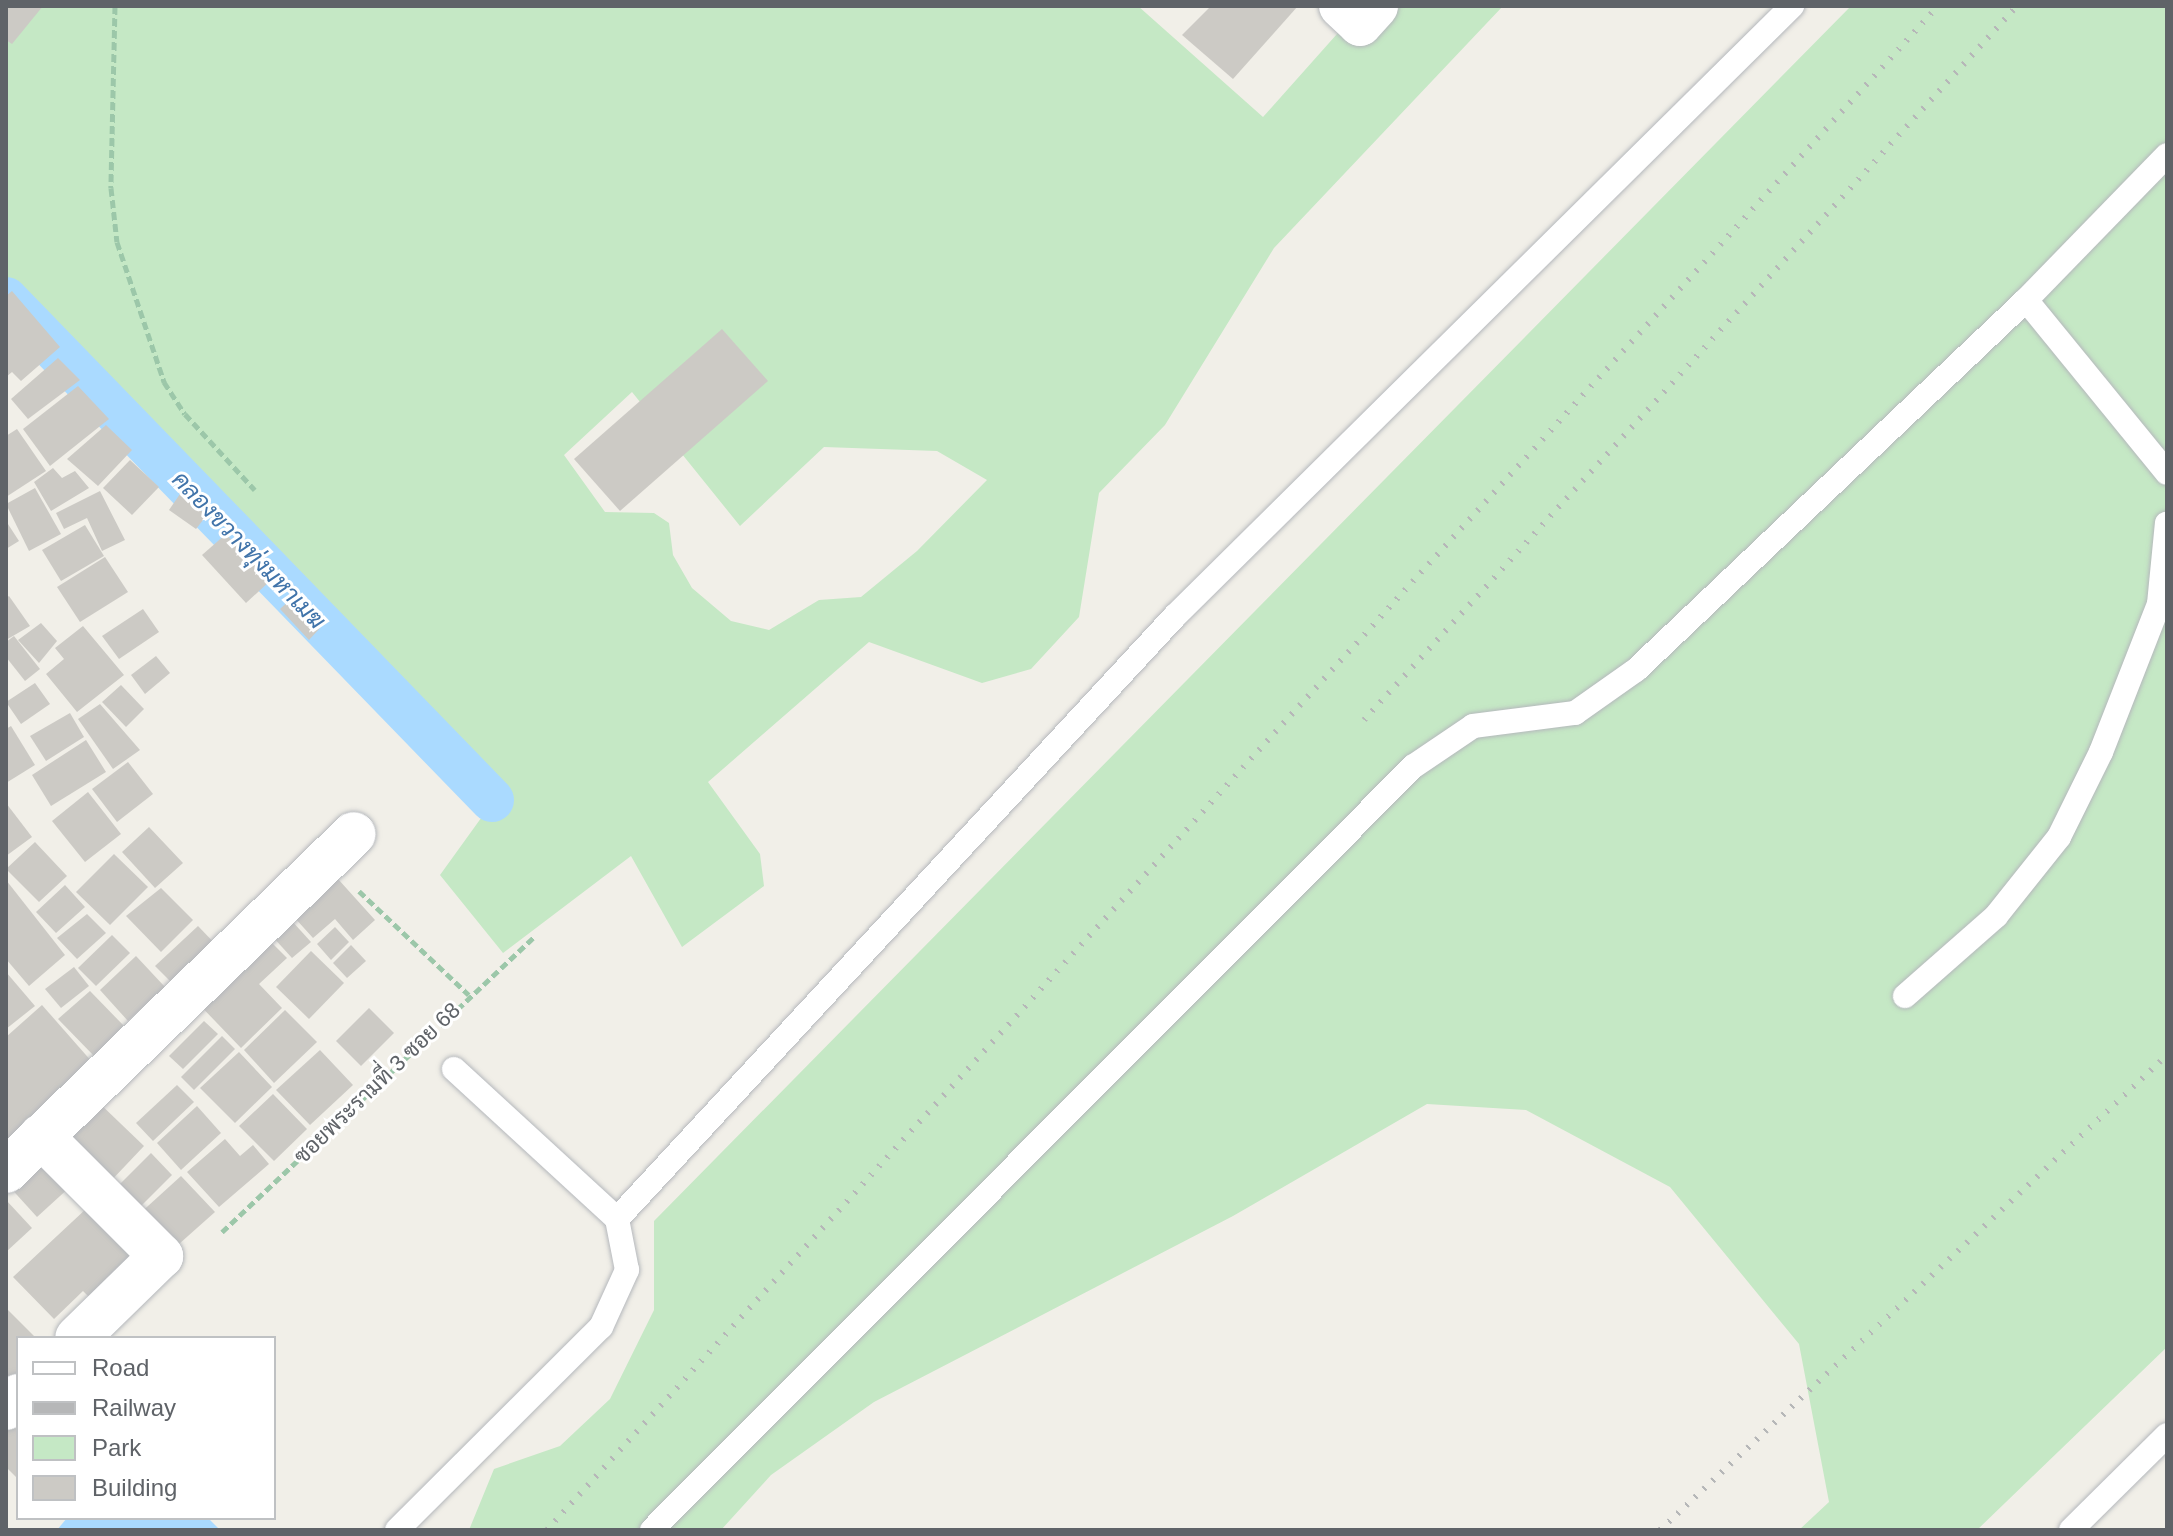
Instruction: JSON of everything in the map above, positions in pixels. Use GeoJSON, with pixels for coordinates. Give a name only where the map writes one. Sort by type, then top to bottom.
{"type":"FeatureCollection","features":[{"type":"Feature","properties":{"kind":"street"},"geometry":{"type":"LineString","coordinates":[[1341,6],[1360,24],[1376,6]]}},
{"type":"Feature","properties":{"kind":"street"},"geometry":{"type":"LineString","coordinates":[[6,1171],[340,847]]}},
{"type":"Feature","properties":{"kind":"street"},"geometry":{"type":"LineString","coordinates":[[41,1136],[161,1256],[79,1336]]}},
{"type":"Feature","properties":{"kind":"lane"},"geometry":{"type":"LineString","coordinates":[[617,1219],[1175,616],[1792,6]]}},
{"type":"Feature","properties":{"kind":"lane"},"geometry":{"type":"LineString","coordinates":[[652,1530],[1414,766],[1473,726],[1575,713],[1636,670],[2026,300],[2167,155]]}},
{"type":"Feature","properties":{"kind":"lane"},"geometry":{"type":"LineString","coordinates":[[2026,300],[2167,473]]}},
{"type":"Feature","properties":{"kind":"lane"},"geometry":{"type":"LineString","coordinates":[[1905,996],[1996,916],[2059,837],[2101,752],[2159,604],[2167,523]]}},
{"type":"Feature","properties":{"kind":"lane"},"geometry":{"type":"LineString","coordinates":[[398,1530],[601,1327],[627,1270],[617,1219],[454,1069]]}},
{"type":"Feature","properties":{"kind":"lane"},"geometry":{"type":"LineString","coordinates":[[2071,1530],[2167,1435]]}},
{"type":"Feature","properties":{"kind":"path"},"geometry":{"type":"LineString","coordinates":[[115,6],[111,188],[117,242],[164,382],[185,414],[255,490]]}},
{"type":"Feature","properties":{"kind":"path"},"geometry":{"type":"LineString","coordinates":[[340,847],[469,995]]}},
{"type":"Feature","properties":{"kind":"path","name":"ซอยพระรามที่ 3 ซอย 68"},"geometry":{"type":"LineString","coordinates":[[222,1232],[469,995],[534,937]]}},
{"type":"Feature","properties":{"kind":"green space"},"geometry":{"type":"Polygon","coordinates":[[[6,6],[1138,6],[1263,117],[1345,25],[1370,41],[1401,6],[1503,6],[1274,248],[1165,425],[1099,493],[1079,617],[1031,669],[982,683],[869,642],[708,782],[760,854],[764,886],[682,947],[631,856],[503,953],[440,875],[502,789],[6,279],[6,6]],[[632,392],[564,455],[605,512],[654,513],[669,523],[673,555],[692,588],[731,621],[769,630],[819,600],[861,597],[917,551],[987,480],[937,451],[824,447],[740,526],[632,392]]]}},
{"type":"Feature","properties":{"kind":"green space"},"geometry":{"type":"Polygon","coordinates":[[[1851,6],[2167,6],[2167,1347],[1977,1530],[1799,1530],[1829,1502],[1799,1344],[1670,1187],[1526,1110],[1427,1104],[1233,1216],[874,1402],[771,1475],[721,1530],[469,1530],[494,1469],[560,1446],[610,1399],[654,1310],[654,1221],[1851,6]]]}},
{"type":"Feature","properties":{"kind":"water"},"geometry":{"type":"Polygon","coordinates":[[[65,1520],[210,1520],[220,1530],[57,1530],[65,1520]]]}},
{"type":"Feature","properties":{"kind":"building"},"geometry":{"type":"Polygon","coordinates":[[[6,6],[43,6],[12,44],[6,40],[6,6]]]}},
{"type":"Feature","properties":{"kind":"building"},"geometry":{"type":"Polygon","coordinates":[[[1211,6],[1298,6],[1233,79],[1182,35],[1211,6]]]}},
{"type":"Feature","properties":{"kind":"building"},"geometry":{"type":"Polygon","coordinates":[[[12,291],[60,347],[21,381],[12,372],[6,377],[6,296],[12,291]]]}},
{"type":"Feature","properties":{"kind":"building"},"geometry":{"type":"Polygon","coordinates":[[[722,329],[768,381],[620,511],[574,459],[722,329]]]}},
{"type":"Feature","properties":{"kind":"building"},"geometry":{"type":"Polygon","coordinates":[[[58,358],[80,380],[28,419],[11,399],[58,358]]]}},
{"type":"Feature","properties":{"kind":"building"},"geometry":{"type":"Polygon","coordinates":[[[78,386],[109,419],[50,466],[23,429],[78,386]]]}},
{"type":"Feature","properties":{"kind":"building"},"geometry":{"type":"Polygon","coordinates":[[[106,425],[132,450],[98,486],[67,459],[106,425]]]}},
{"type":"Feature","properties":{"kind":"building"},"geometry":{"type":"Polygon","coordinates":[[[17,429],[46,471],[6,497],[6,436],[17,429]]]}},
{"type":"Feature","properties":{"kind":"building"},"geometry":{"type":"Polygon","coordinates":[[[130,460],[159,487],[132,515],[103,488],[130,460]]]}},
{"type":"Feature","properties":{"kind":"building"},"geometry":{"type":"Polygon","coordinates":[[[53,468],[62,478],[75,471],[89,488],[51,511],[34,482],[53,468]]]}},
{"type":"Feature","properties":{"kind":"building"},"geometry":{"type":"Polygon","coordinates":[[[35,488],[61,534],[29,551],[6,504],[35,488]]]}},
{"type":"Feature","properties":{"kind":"building"},"geometry":{"type":"Polygon","coordinates":[[[100,491],[125,540],[102,551],[87,518],[64,529],[56,513],[100,491]]]}},
{"type":"Feature","properties":{"kind":"building"},"geometry":{"type":"Polygon","coordinates":[[[180,494],[207,515],[196,529],[169,510],[180,494]]]}},
{"type":"Feature","properties":{"kind":"building"},"geometry":{"type":"Polygon","coordinates":[[[6,521],[19,541],[6,549],[6,521]]]}},
{"type":"Feature","properties":{"kind":"building"},"geometry":{"type":"Polygon","coordinates":[[[85,525],[104,556],[61,581],[42,550],[85,525]]]}},
{"type":"Feature","properties":{"kind":"building"},"geometry":{"type":"Polygon","coordinates":[[[226,534],[270,581],[246,603],[202,555],[226,534]]]}},
{"type":"Feature","properties":{"kind":"building"},"geometry":{"type":"Polygon","coordinates":[[[105,557],[128,592],[80,622],[57,587],[105,557]]]}},
{"type":"Feature","properties":{"kind":"building"},"geometry":{"type":"Polygon","coordinates":[[[9,596],[30,626],[6,640],[6,598],[9,596]]]}},
{"type":"Feature","properties":{"kind":"building"},"geometry":{"type":"Polygon","coordinates":[[[292,598],[320,628],[309,640],[280,609],[292,598]]]}},
{"type":"Feature","properties":{"kind":"building"},"geometry":{"type":"Polygon","coordinates":[[[143,609],[159,632],[119,659],[102,636],[143,609]]]}},
{"type":"Feature","properties":{"kind":"building"},"geometry":{"type":"Polygon","coordinates":[[[41,623],[57,641],[39,663],[18,640],[41,623]]]}},
{"type":"Feature","properties":{"kind":"building"},"geometry":{"type":"Polygon","coordinates":[[[83,626],[124,675],[77,712],[46,674],[64,659],[55,648],[83,626]]]}},
{"type":"Feature","properties":{"kind":"building"},"geometry":{"type":"Polygon","coordinates":[[[14,636],[40,669],[25,681],[6,657],[6,642],[14,636]]]}},
{"type":"Feature","properties":{"kind":"building"},"geometry":{"type":"Polygon","coordinates":[[[156,656],[170,673],[145,694],[131,675],[156,656]]]}},
{"type":"Feature","properties":{"kind":"building"},"geometry":{"type":"Polygon","coordinates":[[[35,683],[50,704],[21,724],[6,702],[35,683]]]}},
{"type":"Feature","properties":{"kind":"building"},"geometry":{"type":"Polygon","coordinates":[[[121,685],[144,709],[126,727],[102,702],[121,685]]]}},
{"type":"Feature","properties":{"kind":"building"},"geometry":{"type":"Polygon","coordinates":[[[100,704],[140,750],[113,769],[78,719],[100,704]]]}},
{"type":"Feature","properties":{"kind":"building"},"geometry":{"type":"Polygon","coordinates":[[[70,713],[84,737],[46,761],[30,736],[70,713]]]}},
{"type":"Feature","properties":{"kind":"building"},"geometry":{"type":"Polygon","coordinates":[[[11,726],[35,765],[6,783],[6,729],[11,726]]]}},
{"type":"Feature","properties":{"kind":"building"},"geometry":{"type":"Polygon","coordinates":[[[86,740],[106,772],[51,806],[32,775],[86,740]]]}},
{"type":"Feature","properties":{"kind":"building"},"geometry":{"type":"Polygon","coordinates":[[[128,762],[153,794],[117,822],[92,789],[128,762]]]}},
{"type":"Feature","properties":{"kind":"building"},"geometry":{"type":"Polygon","coordinates":[[[88,792],[121,834],[85,862],[52,821],[88,792]]]}},
{"type":"Feature","properties":{"kind":"building"},"geometry":{"type":"Polygon","coordinates":[[[6,803],[32,837],[6,856],[6,803]]]}},
{"type":"Feature","properties":{"kind":"building"},"geometry":{"type":"Polygon","coordinates":[[[149,827],[183,863],[155,888],[122,852],[149,827]]]}},
{"type":"Feature","properties":{"kind":"building"},"geometry":{"type":"Polygon","coordinates":[[[35,842],[67,876],[39,902],[6,869],[35,842]]]}},
{"type":"Feature","properties":{"kind":"building"},"geometry":{"type":"Polygon","coordinates":[[[114,854],[148,887],[110,925],[76,892],[114,854]]]}},
{"type":"Feature","properties":{"kind":"building"},"geometry":{"type":"Polygon","coordinates":[[[338,879],[375,920],[353,940],[335,919],[313,938],[294,917],[338,879]]]}},
{"type":"Feature","properties":{"kind":"building"},"geometry":{"type":"Polygon","coordinates":[[[6,880],[65,955],[29,986],[6,959],[6,880]]]}},
{"type":"Feature","properties":{"kind":"building"},"geometry":{"type":"Polygon","coordinates":[[[65,885],[85,907],[56,933],[36,912],[65,885]]]}},
{"type":"Feature","properties":{"kind":"building"},"geometry":{"type":"Polygon","coordinates":[[[161,888],[193,920],[161,952],[126,916],[161,888]]]}},
{"type":"Feature","properties":{"kind":"building"},"geometry":{"type":"Polygon","coordinates":[[[281,909],[311,942],[292,958],[262,925],[281,909]]]}},
{"type":"Feature","properties":{"kind":"building"},"geometry":{"type":"Polygon","coordinates":[[[87,914],[106,933],[77,959],[57,938],[87,914]]]}},
{"type":"Feature","properties":{"kind":"building"},"geometry":{"type":"Polygon","coordinates":[[[198,926],[221,950],[180,991],[155,966],[198,926]]]}},
{"type":"Feature","properties":{"kind":"building"},"geometry":{"type":"Polygon","coordinates":[[[335,927],[349,942],[331,960],[317,944],[335,927]]]}},
{"type":"Feature","properties":{"kind":"building"},"geometry":{"type":"Polygon","coordinates":[[[259,930],[287,958],[259,984],[282,1008],[241,1048],[191,996],[259,930]]]}},
{"type":"Feature","properties":{"kind":"building"},"geometry":{"type":"Polygon","coordinates":[[[112,935],[130,953],[96,986],[78,968],[112,935]]]}},
{"type":"Feature","properties":{"kind":"building"},"geometry":{"type":"Polygon","coordinates":[[[351,945],[366,961],[347,978],[333,963],[351,945]]]}},
{"type":"Feature","properties":{"kind":"building"},"geometry":{"type":"Polygon","coordinates":[[[311,951],[344,983],[309,1019],[276,987],[311,951]]]}},
{"type":"Feature","properties":{"kind":"building"},"geometry":{"type":"Polygon","coordinates":[[[136,956],[165,987],[128,1021],[100,990],[136,956]]]}},
{"type":"Feature","properties":{"kind":"building"},"geometry":{"type":"Polygon","coordinates":[[[74,967],[89,986],[61,1008],[45,989],[74,967]]]}},
{"type":"Feature","properties":{"kind":"building"},"geometry":{"type":"Polygon","coordinates":[[[6,972],[35,1006],[6,1029],[6,972]]]}},
{"type":"Feature","properties":{"kind":"building"},"geometry":{"type":"Polygon","coordinates":[[[90,991],[124,1026],[95,1057],[58,1019],[90,991]]]}},
{"type":"Feature","properties":{"kind":"building"},"geometry":{"type":"Polygon","coordinates":[[[42,1005],[100,1071],[6,1153],[6,1037],[42,1005]]]}},
{"type":"Feature","properties":{"kind":"building"},"geometry":{"type":"Polygon","coordinates":[[[369,1008],[394,1033],[361,1066],[336,1041],[369,1008]]]}},
{"type":"Feature","properties":{"kind":"building"},"geometry":{"type":"Polygon","coordinates":[[[285,1010],[317,1042],[274,1083],[244,1050],[285,1010]]]}},
{"type":"Feature","properties":{"kind":"building"},"geometry":{"type":"Polygon","coordinates":[[[204,1021],[218,1034],[183,1069],[169,1056],[204,1021]]]}},
{"type":"Feature","properties":{"kind":"building"},"geometry":{"type":"Polygon","coordinates":[[[222,1036],[235,1049],[194,1090],[181,1077],[222,1036]]]}},
{"type":"Feature","properties":{"kind":"building"},"geometry":{"type":"Polygon","coordinates":[[[320,1050],[353,1085],[310,1125],[276,1090],[320,1050]]]}},
{"type":"Feature","properties":{"kind":"building"},"geometry":{"type":"Polygon","coordinates":[[[239,1052],[272,1087],[235,1123],[200,1088],[239,1052]]]}},
{"type":"Feature","properties":{"kind":"building"},"geometry":{"type":"Polygon","coordinates":[[[177,1085],[194,1102],[153,1141],[136,1123],[177,1085]]]}},
{"type":"Feature","properties":{"kind":"building"},"geometry":{"type":"Polygon","coordinates":[[[273,1094],[307,1129],[274,1161],[239,1126],[273,1094]]]}},
{"type":"Feature","properties":{"kind":"building"},"geometry":{"type":"Polygon","coordinates":[[[95,1099],[144,1146],[108,1184],[59,1136],[95,1099]]]}},
{"type":"Feature","properties":{"kind":"building"},"geometry":{"type":"Polygon","coordinates":[[[197,1106],[221,1133],[181,1170],[157,1143],[197,1106]]]}},
{"type":"Feature","properties":{"kind":"building"},"geometry":{"type":"Polygon","coordinates":[[[225,1139],[240,1156],[253,1145],[269,1164],[219,1207],[187,1172],[225,1139]]]}},
{"type":"Feature","properties":{"kind":"building"},"geometry":{"type":"Polygon","coordinates":[[[151,1153],[172,1175],[141,1206],[120,1184],[151,1153]]]}},
{"type":"Feature","properties":{"kind":"building"},"geometry":{"type":"Polygon","coordinates":[[[41,1154],[71,1186],[37,1217],[7,1184],[41,1154]]]}},
{"type":"Feature","properties":{"kind":"building"},"geometry":{"type":"Polygon","coordinates":[[[181,1176],[215,1212],[170,1252],[137,1216],[181,1176]]]}},
{"type":"Feature","properties":{"kind":"building"},"geometry":{"type":"Polygon","coordinates":[[[6,1200],[32,1228],[6,1252],[6,1200]]]}},
{"type":"Feature","properties":{"kind":"building"},"geometry":{"type":"Polygon","coordinates":[[[87,1208],[143,1268],[100,1308],[83,1291],[54,1319],[13,1277],[87,1208]]]}},
{"type":"Feature","properties":{"kind":"building"},"geometry":{"type":"Polygon","coordinates":[[[6,1308],[34,1336],[16,1336],[16,1386],[6,1383],[6,1308]]]}},
{"type":"Feature","properties":{"kind":"building"},"geometry":{"type":"Polygon","coordinates":[[[16,1422],[16,1477],[6,1467],[6,1431],[16,1422]]]}},
{"type":"Feature","properties":{"kind":"waterway","name":"คลองขวางทุ่งมหาเมฆ"},"geometry":{"type":"LineString","coordinates":[[6,299],[492,800]]}},
{"type":"Feature","properties":{"kind":"railway"},"geometry":{"type":"LineString","coordinates":[[547,1530],[1938,6]]}},
{"type":"Feature","properties":{"kind":"railway"},"geometry":{"type":"LineString","coordinates":[[1364,720],[2017,6]]}},
{"type":"Feature","properties":{"kind":"railway"},"geometry":{"type":"LineString","coordinates":[[1660,1530],[2167,1055]]}}]}
